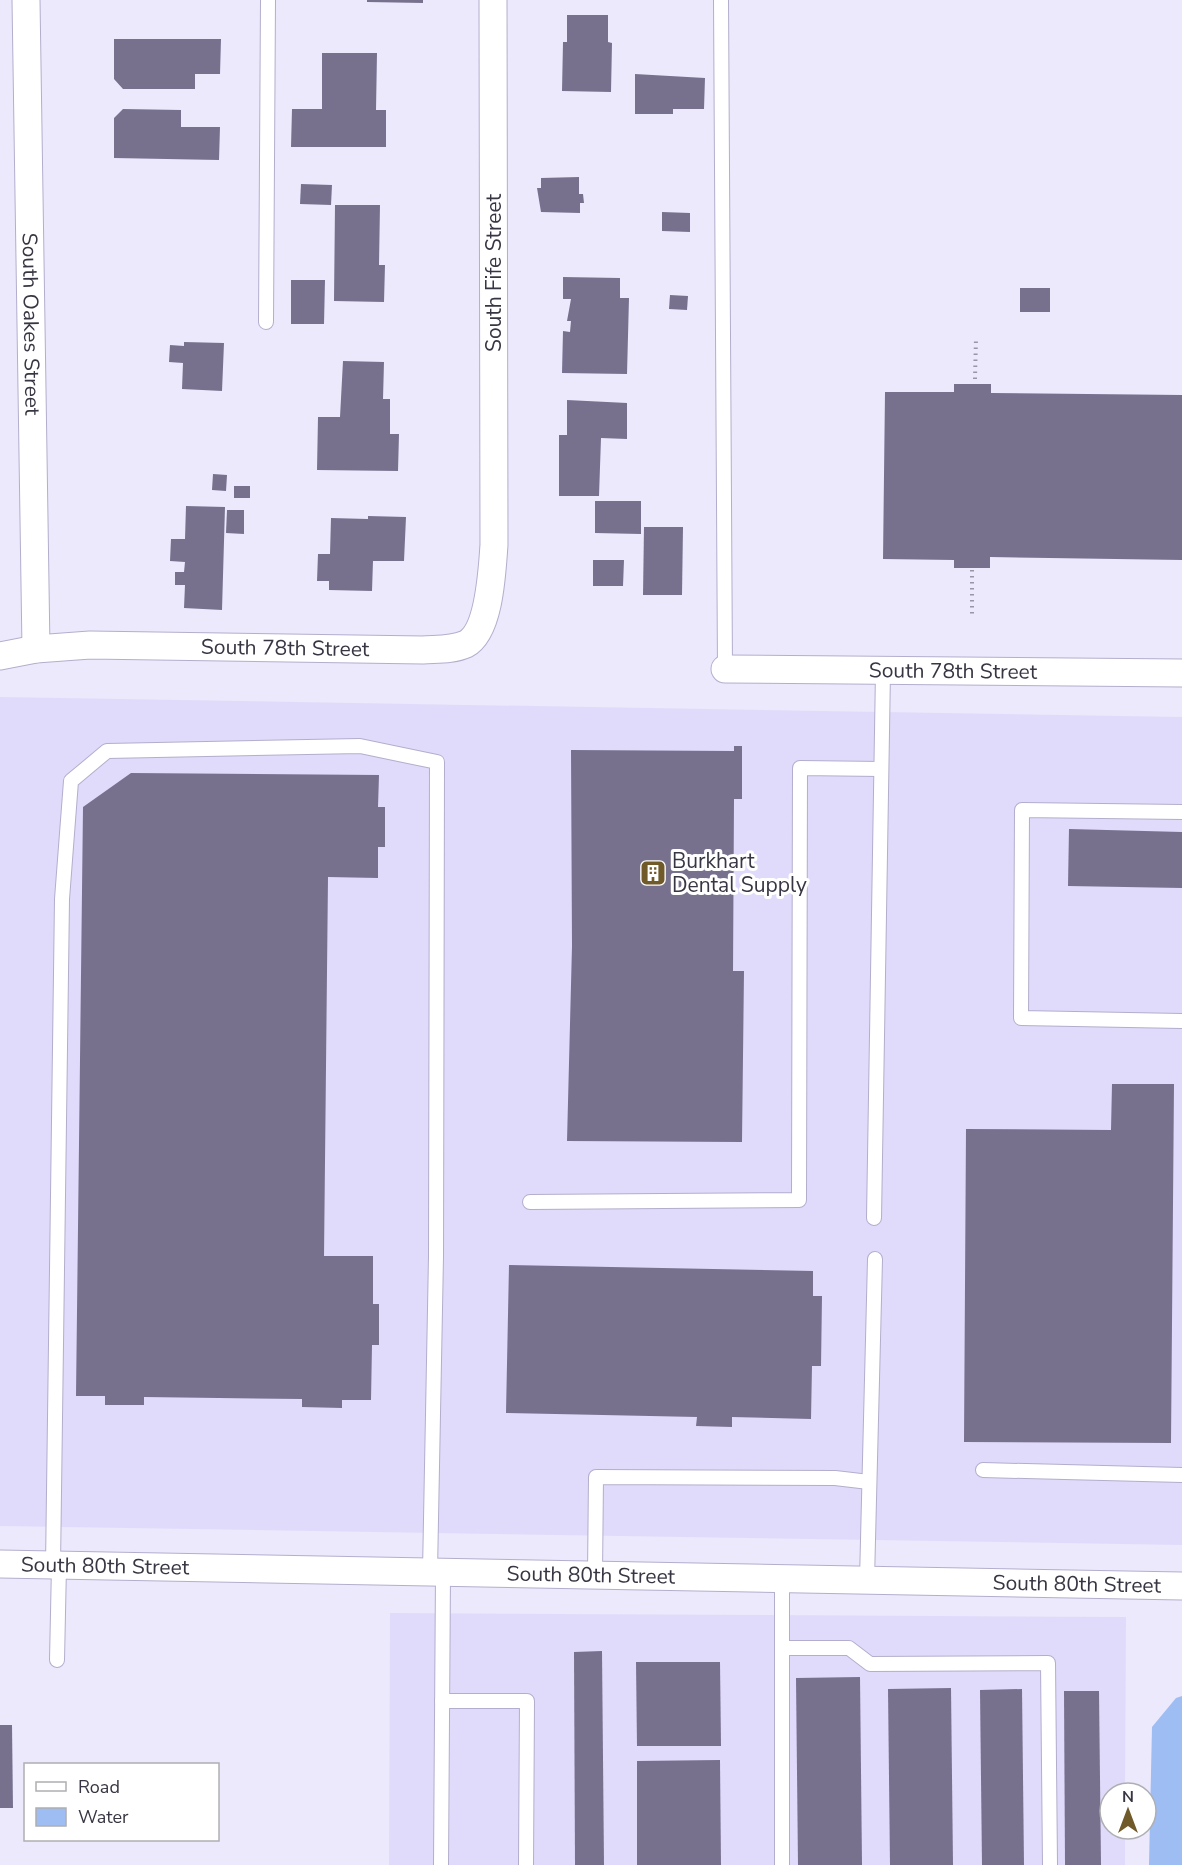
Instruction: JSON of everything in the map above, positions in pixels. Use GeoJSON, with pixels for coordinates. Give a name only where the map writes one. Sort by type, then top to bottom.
{"type":"FeatureCollection","features":[{"type":"Feature","properties":{"kind":"street","name":"South Oakes Street"},"geometry":{"type":"LineString","coordinates":[[26,0],[36,649]]}},
{"type":"Feature","properties":{"kind":"street","name":"South Fife Street"},"geometry":{"type":"LineString","coordinates":[[493,0],[494,545]]}},
{"type":"Feature","properties":{"kind":"street","name":"South 78th Street"},"geometry":{"type":"LineString","coordinates":[[0,656],[36,649],[90,645],[423,650],[456,647],[471,640],[482,622],[490,586],[494,545]]}},
{"type":"Feature","properties":{"kind":"street","name":"South 78th Street"},"geometry":{"type":"LineString","coordinates":[[725,669],[1182,673]]}},
{"type":"Feature","properties":{"kind":"street","name":"South 80th Street"},"geometry":{"type":"LineString","coordinates":[[0,1564],[1182,1586]]}},
{"type":"Feature","properties":{"kind":"lane"},"geometry":{"type":"LineString","coordinates":[[266,322],[268,0]]}},
{"type":"Feature","properties":{"kind":"lane"},"geometry":{"type":"LineString","coordinates":[[720,0],[725,669]]}},
{"type":"Feature","properties":{"kind":"lane"},"geometry":{"type":"LineString","coordinates":[[874,1218],[883,671]]}},
{"type":"Feature","properties":{"kind":"lane"},"geometry":{"type":"LineString","coordinates":[[57,1660],[55,1318],[62,898],[71,781],[107,751],[360,746],[437,762],[436,1573],[442,1701],[441,1865]]}},
{"type":"Feature","properties":{"kind":"lane"},"geometry":{"type":"LineString","coordinates":[[530,1202],[800,1200],[800,768],[881,769]]}},
{"type":"Feature","properties":{"kind":"lane"},"geometry":{"type":"LineString","coordinates":[[1182,812],[1022,810],[1021,1006],[1021,1018],[1182,1021]]}},
{"type":"Feature","properties":{"kind":"lane"},"geometry":{"type":"LineString","coordinates":[[867,1580],[874,1259]]}},
{"type":"Feature","properties":{"kind":"lane"},"geometry":{"type":"LineString","coordinates":[[983,1470],[1182,1475]]}},
{"type":"Feature","properties":{"kind":"lane"},"geometry":{"type":"LineString","coordinates":[[595,1575],[596,1477],[835,1478],[869,1482]]}},
{"type":"Feature","properties":{"kind":"lane"},"geometry":{"type":"LineString","coordinates":[[782,1579],[782,1865]]}},
{"type":"Feature","properties":{"kind":"lane"},"geometry":{"type":"LineString","coordinates":[[782,1647],[849,1648],[870,1664],[1048,1663],[1050,1865]]}},
{"type":"Feature","properties":{"kind":"lane"},"geometry":{"type":"LineString","coordinates":[[442,1701],[527,1701],[526,1865]]}},
{"type":"Feature","properties":{"kind":"path"},"geometry":{"type":"LineString","coordinates":[[975,379],[976,338]]}},
{"type":"Feature","properties":{"kind":"path"},"geometry":{"type":"LineString","coordinates":[[972,570],[972,614]]}},
{"type":"Feature","properties":{"kind":"shaded area"},"geometry":{"type":"Polygon","coordinates":[[[0,697],[1182,717],[1182,1545],[0,1526],[0,697]]]}},
{"type":"Feature","properties":{"kind":"shaded area"},"geometry":{"type":"Polygon","coordinates":[[[390,1613],[1126,1617],[1125,1781],[1098,1781],[1098,1841],[1125,1841],[1125,1865],[389,1865],[390,1613]]]}},
{"type":"Feature","properties":{"kind":"water"},"geometry":{"type":"Polygon","coordinates":[[[1182,1696],[1182,1865],[1149,1865],[1150,1841],[1158,1841],[1158,1781],[1151,1781],[1152,1727],[1176,1698],[1182,1696]]]}},
{"type":"Feature","properties":{"kind":"building"},"geometry":{"type":"Polygon","coordinates":[[[367,0],[423,0],[423,3],[367,2],[367,0]]]}},
{"type":"Feature","properties":{"kind":"building"},"geometry":{"type":"Polygon","coordinates":[[[567,15],[608,15],[608,42],[612,43],[611,92],[562,91],[563,42],[567,42],[567,15]]]}},
{"type":"Feature","properties":{"kind":"building"},"geometry":{"type":"Polygon","coordinates":[[[114,39],[221,39],[220,74],[195,74],[195,89],[123,89],[114,79],[114,39]]]}},
{"type":"Feature","properties":{"kind":"building"},"geometry":{"type":"Polygon","coordinates":[[[322,53],[377,53],[376,110],[386,110],[386,147],[291,147],[292,109],[322,109],[322,53]]]}},
{"type":"Feature","properties":{"kind":"building"},"geometry":{"type":"Polygon","coordinates":[[[635,74],[705,78],[704,109],[673,109],[673,114],[635,114],[635,74]]]}},
{"type":"Feature","properties":{"kind":"building"},"geometry":{"type":"Polygon","coordinates":[[[123,109],[181,110],[181,127],[220,127],[219,160],[114,158],[114,118],[123,109]]]}},
{"type":"Feature","properties":{"kind":"building"},"geometry":{"type":"Polygon","coordinates":[[[579,177],[579,194],[583,194],[584,203],[580,203],[580,213],[541,212],[537,188],[541,188],[541,178],[579,177]]]}},
{"type":"Feature","properties":{"kind":"building"},"geometry":{"type":"Polygon","coordinates":[[[301,184],[332,185],[331,205],[300,204],[301,184]]]}},
{"type":"Feature","properties":{"kind":"building"},"geometry":{"type":"Polygon","coordinates":[[[335,205],[380,205],[379,265],[385,265],[384,302],[334,301],[335,205]]]}},
{"type":"Feature","properties":{"kind":"building"},"geometry":{"type":"Polygon","coordinates":[[[662,212],[690,213],[690,232],[662,231],[662,212]]]}},
{"type":"Feature","properties":{"kind":"building"},"geometry":{"type":"Polygon","coordinates":[[[563,277],[620,278],[620,298],[629,298],[627,374],[562,373],[563,331],[570,332],[571,321],[567,321],[571,299],[563,299],[563,277]]]}},
{"type":"Feature","properties":{"kind":"building"},"geometry":{"type":"Polygon","coordinates":[[[291,280],[325,280],[324,324],[291,324],[291,280]]]}},
{"type":"Feature","properties":{"kind":"building"},"geometry":{"type":"Polygon","coordinates":[[[1020,288],[1050,288],[1050,312],[1020,312],[1020,288]]]}},
{"type":"Feature","properties":{"kind":"building"},"geometry":{"type":"Polygon","coordinates":[[[670,295],[688,296],[687,310],[669,309],[670,295]]]}},
{"type":"Feature","properties":{"kind":"building"},"geometry":{"type":"Polygon","coordinates":[[[184,342],[224,343],[222,391],[182,389],[183,363],[169,362],[170,345],[184,346],[184,342]]]}},
{"type":"Feature","properties":{"kind":"building"},"geometry":{"type":"Polygon","coordinates":[[[343,361],[384,362],[383,399],[390,399],[390,434],[399,434],[398,471],[317,470],[318,417],[340,417],[343,361]]]}},
{"type":"Feature","properties":{"kind":"building"},"geometry":{"type":"Polygon","coordinates":[[[954,384],[991,384],[991,393],[1182,395],[1182,560],[990,557],[990,568],[954,568],[954,560],[883,559],[885,392],[954,392],[954,384]]]}},
{"type":"Feature","properties":{"kind":"building"},"geometry":{"type":"Polygon","coordinates":[[[567,400],[627,403],[627,439],[601,438],[599,496],[559,496],[559,435],[567,435],[567,400]]]}},
{"type":"Feature","properties":{"kind":"building"},"geometry":{"type":"Polygon","coordinates":[[[213,474],[227,475],[226,491],[212,490],[213,474]]]}},
{"type":"Feature","properties":{"kind":"building"},"geometry":{"type":"Polygon","coordinates":[[[234,486],[250,486],[250,498],[234,498],[234,486]]]}},
{"type":"Feature","properties":{"kind":"building"},"geometry":{"type":"Polygon","coordinates":[[[595,501],[641,501],[641,534],[595,533],[595,501]]]}},
{"type":"Feature","properties":{"kind":"building"},"geometry":{"type":"Polygon","coordinates":[[[186,506],[225,507],[222,610],[184,608],[185,585],[175,585],[175,572],[184,572],[185,562],[170,561],[171,539],[185,539],[186,506]]]}},
{"type":"Feature","properties":{"kind":"building"},"geometry":{"type":"Polygon","coordinates":[[[227,510],[244,510],[244,534],[226,533],[227,510]]]}},
{"type":"Feature","properties":{"kind":"building"},"geometry":{"type":"Polygon","coordinates":[[[368,516],[406,517],[404,561],[373,561],[372,591],[329,590],[329,581],[317,581],[318,554],[330,554],[331,518],[368,519],[368,516]]]}},
{"type":"Feature","properties":{"kind":"building"},"geometry":{"type":"Polygon","coordinates":[[[644,527],[683,527],[682,595],[643,595],[644,527]]]}},
{"type":"Feature","properties":{"kind":"building"},"geometry":{"type":"Polygon","coordinates":[[[593,560],[624,560],[623,586],[593,586],[593,560]]]}},
{"type":"Feature","properties":{"kind":"building","name":"Burkhart Dental Supply"},"geometry":{"type":"Polygon","coordinates":[[[734,746],[742,746],[742,799],[734,799],[733,971],[744,971],[742,1142],[567,1141],[572,946],[571,750],[734,751],[734,746]]]}},
{"type":"Feature","properties":{"kind":"building"},"geometry":{"type":"Polygon","coordinates":[[[131,773],[379,775],[378,807],[385,807],[385,847],[378,847],[378,878],[328,877],[324,1256],[373,1256],[373,1304],[379,1304],[379,1345],[372,1345],[371,1400],[342,1400],[342,1408],[302,1407],[302,1399],[144,1397],[144,1405],[105,1405],[105,1396],[76,1396],[83,807],[131,773]]]}},
{"type":"Feature","properties":{"kind":"building"},"geometry":{"type":"Polygon","coordinates":[[[1069,829],[1182,832],[1182,888],[1068,886],[1069,829]]]}},
{"type":"Feature","properties":{"kind":"building"},"geometry":{"type":"Polygon","coordinates":[[[1112,1084],[1174,1084],[1171,1443],[964,1442],[966,1129],[1111,1130],[1112,1084]]]}},
{"type":"Feature","properties":{"kind":"building"},"geometry":{"type":"Polygon","coordinates":[[[509,1265],[813,1271],[813,1296],[822,1296],[821,1366],[812,1366],[811,1419],[732,1417],[732,1427],[696,1426],[697,1417],[506,1413],[509,1265]]]}},
{"type":"Feature","properties":{"kind":"building"},"geometry":{"type":"Polygon","coordinates":[[[602,1651],[604,1865],[575,1865],[574,1652],[602,1651]]]}},
{"type":"Feature","properties":{"kind":"building"},"geometry":{"type":"Polygon","coordinates":[[[636,1662],[720,1662],[721,1746],[637,1746],[636,1662]]]}},
{"type":"Feature","properties":{"kind":"building"},"geometry":{"type":"Polygon","coordinates":[[[860,1677],[862,1865],[798,1865],[796,1678],[860,1677]]]}},
{"type":"Feature","properties":{"kind":"building"},"geometry":{"type":"Polygon","coordinates":[[[951,1688],[953,1865],[890,1865],[888,1689],[951,1688]]]}},
{"type":"Feature","properties":{"kind":"building"},"geometry":{"type":"Polygon","coordinates":[[[1022,1689],[1024,1865],[982,1865],[980,1690],[1022,1689]]]}},
{"type":"Feature","properties":{"kind":"building"},"geometry":{"type":"Polygon","coordinates":[[[1064,1691],[1099,1691],[1098,1841],[1101,1841],[1101,1865],[1065,1865],[1064,1691]]]}},
{"type":"Feature","properties":{"kind":"building"},"geometry":{"type":"Polygon","coordinates":[[[0,1725],[12,1725],[13,1808],[0,1808],[0,1725]]]}},
{"type":"Feature","properties":{"kind":"building"},"geometry":{"type":"Polygon","coordinates":[[[720,1760],[721,1865],[637,1865],[637,1761],[720,1760]]]}},
{"type":"Feature","properties":{"kind":"place","name":"Burkhart Dental Supply"},"geometry":{"type":"Point","coordinates":[653,873]}}]}
